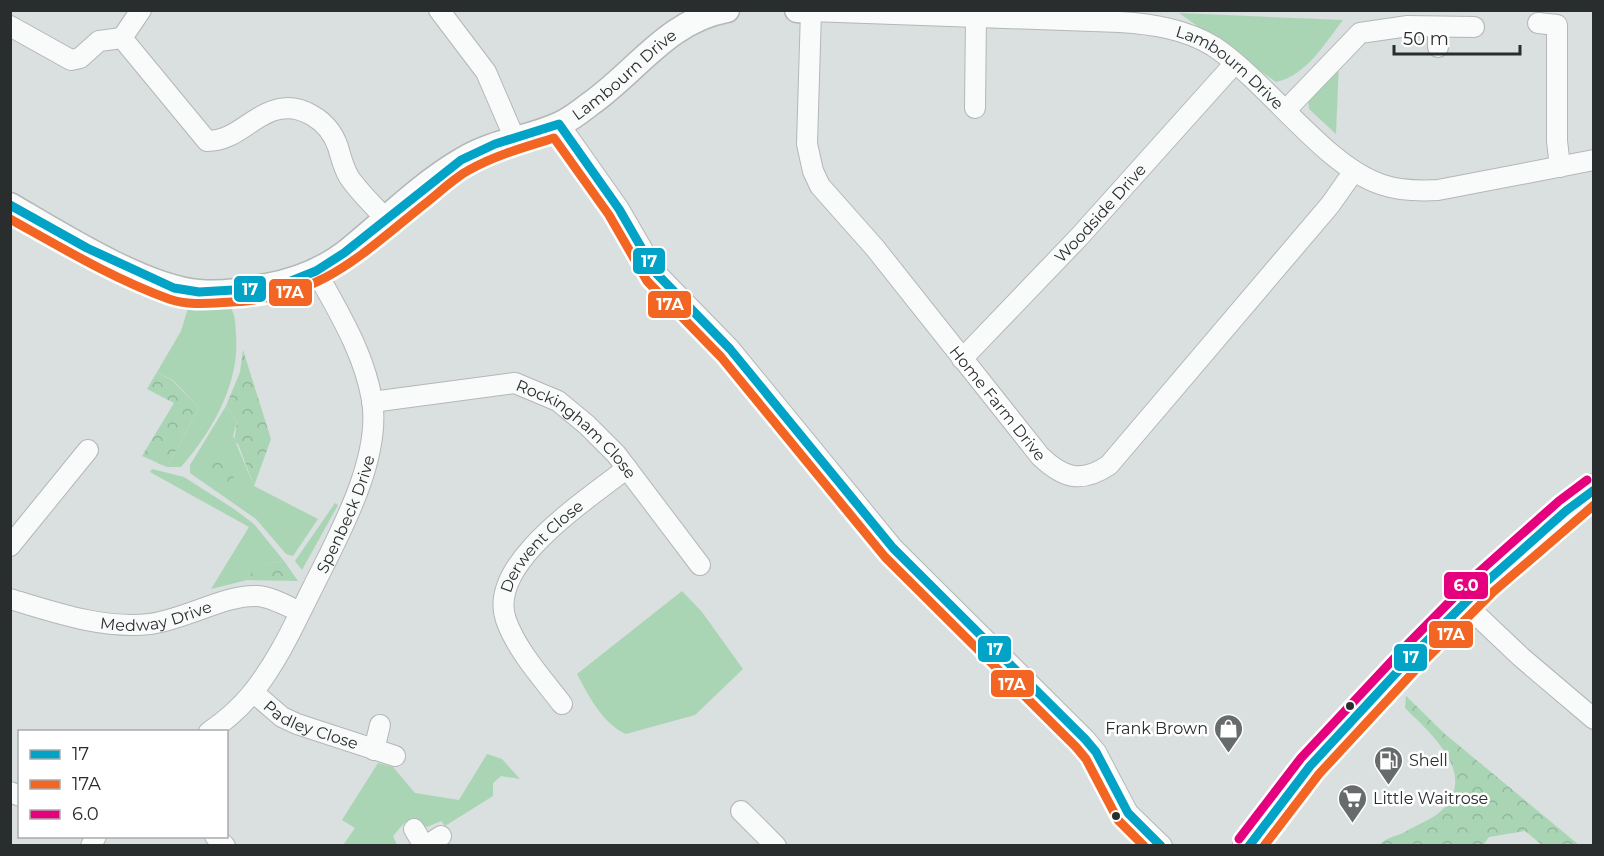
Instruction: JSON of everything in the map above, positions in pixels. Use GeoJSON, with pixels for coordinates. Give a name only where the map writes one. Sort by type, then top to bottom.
{"type":"FeatureCollection","features":[{"type":"Feature","properties":{"kind":"highway"},"geometry":{"type":"LineString","coordinates":[[1249,846],[1310,766],[1364,706],[1464,603],[1567,510],[1593,490]]}},
{"type":"Feature","properties":{"kind":"street"},"geometry":{"type":"LineString","coordinates":[[10,26],[71,60],[80,58],[99,41],[122,38],[141,10]]}},
{"type":"Feature","properties":{"kind":"street"},"geometry":{"type":"LineString","coordinates":[[439,10],[486,72],[514,137]]}},
{"type":"Feature","properties":{"kind":"street","name":"Lambourn Drive"},"geometry":{"type":"LineString","coordinates":[[10,205],[87,248],[174,288],[199,292],[251,289],[286,283],[316,271],[344,254],[385,218],[461,160],[514,137],[559,124],[596,100],[642,56],[665,39],[696,21],[727,10]]}},
{"type":"Feature","properties":{"kind":"street","name":"Lambourn Drive"},"geometry":{"type":"LineString","coordinates":[[797,10],[1145,23],[1190,35],[1211,45],[1235,63],[1354,171],[1382,185],[1412,190],[1438,190],[1593,160]]}},
{"type":"Feature","properties":{"kind":"street","name":"Home Farm Drive"},"geometry":{"type":"LineString","coordinates":[[811,11],[807,144],[813,171],[830,200],[875,248],[1040,456],[1052,467],[1066,475],[1082,476],[1097,473],[1109,465],[1330,205],[1354,171]]}},
{"type":"Feature","properties":{"kind":"street"},"geometry":{"type":"LineString","coordinates":[[975,108],[976,17]]}},
{"type":"Feature","properties":{"kind":"street"},"geometry":{"type":"LineString","coordinates":[[1538,23],[1557,25],[1557,141],[1560,167]]}},
{"type":"Feature","properties":{"kind":"street"},"geometry":{"type":"LineString","coordinates":[[1286,110],[1340,51],[1360,33],[1408,26],[1438,38],[1474,27]]}},
{"type":"Feature","properties":{"kind":"street"},"geometry":{"type":"LineString","coordinates":[[122,38],[207,141],[230,137],[263,115],[286,108],[309,114],[321,122],[332,134],[348,175],[385,218]]}},
{"type":"Feature","properties":{"kind":"street","name":"Woodside Drive"},"geometry":{"type":"LineString","coordinates":[[962,359],[1079,237],[1235,63]]}},
{"type":"Feature","properties":{"kind":"street"},"geometry":{"type":"LineString","coordinates":[[559,124],[619,209],[644,257],[656,273],[730,349],[893,548],[1085,739],[1096,752],[1128,813],[1162,846]]}},
{"type":"Feature","properties":{"kind":"street","name":"Spenbeck Drive"},"geometry":{"type":"LineString","coordinates":[[212,730],[234,712],[253,692],[277,657],[346,521],[369,453],[372,402],[361,354],[316,271]]}},
{"type":"Feature","properties":{"kind":"street","name":"Rockingham Close"},"geometry":{"type":"LineString","coordinates":[[372,402],[515,383],[558,401],[588,425],[627,468],[700,565]]}},
{"type":"Feature","properties":{"kind":"street"},"geometry":{"type":"LineString","coordinates":[[10,546],[88,450]]}},
{"type":"Feature","properties":{"kind":"street","name":"Derwent Close"},"geometry":{"type":"LineString","coordinates":[[562,704],[531,662],[506,620],[506,587],[510,574],[530,548],[627,468]]}},
{"type":"Feature","properties":{"kind":"street","name":"Medway Drive"},"geometry":{"type":"LineString","coordinates":[[10,599],[96,623],[123,625],[175,620],[225,602],[258,596],[300,612]]}},
{"type":"Feature","properties":{"kind":"street"},"geometry":{"type":"LineString","coordinates":[[1464,603],[1521,657],[1593,718]]}},
{"type":"Feature","properties":{"kind":"street","name":"Padley Close"},"geometry":{"type":"LineString","coordinates":[[253,692],[282,717],[297,724],[395,756]]}},
{"type":"Feature","properties":{"kind":"street","name":"Padley Close"},"geometry":{"type":"LineString","coordinates":[[374,750],[380,725]]}},
{"type":"Feature","properties":{"kind":"street"},"geometry":{"type":"LineString","coordinates":[[741,811],[776,846]]}},
{"type":"Feature","properties":{"kind":"green space"},"geometry":{"type":"Polygon","coordinates":[[[1179,13],[1343,20],[1306,66],[1287,79],[1276,82],[1179,13]]]}},
{"type":"Feature","properties":{"kind":"green space"},"geometry":{"type":"Polygon","coordinates":[[[1339,62],[1336,134],[1309,109],[1308,97],[1339,62]]]}},
{"type":"Feature","properties":{"kind":"green space"},"geometry":{"type":"Polygon","coordinates":[[[188,308],[231,308],[235,321],[236,353],[229,389],[213,423],[181,467],[167,467],[199,408],[174,381],[157,372],[181,331],[188,308]]]}},
{"type":"Feature","properties":{"kind":"green space"},"geometry":{"type":"Polygon","coordinates":[[[243,350],[271,439],[254,486],[238,444],[234,442],[237,421],[226,406],[240,372],[243,350]]]}},
{"type":"Feature","properties":{"kind":"green space"},"geometry":{"type":"Polygon","coordinates":[[[157,372],[173,381],[199,408],[167,467],[142,456],[174,403],[147,389],[157,372]]]}},
{"type":"Feature","properties":{"kind":"green space"},"geometry":{"type":"Polygon","coordinates":[[[226,406],[237,421],[233,436],[254,486],[318,519],[293,556],[286,554],[256,519],[190,473],[190,465],[226,406]]]}},
{"type":"Feature","properties":{"kind":"green space"},"geometry":{"type":"Polygon","coordinates":[[[215,452],[222,453],[235,480],[231,489],[221,484],[222,476],[211,477],[210,456],[215,452]]]}},
{"type":"Feature","properties":{"kind":"green space"},"geometry":{"type":"Polygon","coordinates":[[[152,469],[184,477],[234,509],[254,524],[284,561],[258,567],[247,580],[211,589],[249,527],[150,472],[152,469]]]}},
{"type":"Feature","properties":{"kind":"green space"},"geometry":{"type":"Polygon","coordinates":[[[335,503],[338,505],[302,570],[295,561],[335,503]]]}},
{"type":"Feature","properties":{"kind":"green space"},"geometry":{"type":"Polygon","coordinates":[[[284,561],[298,581],[247,580],[257,567],[284,561]]]}},
{"type":"Feature","properties":{"kind":"green space"},"geometry":{"type":"Polygon","coordinates":[[[682,591],[702,612],[743,669],[695,715],[626,734],[603,716],[577,674],[682,591]]]}},
{"type":"Feature","properties":{"kind":"green space"},"geometry":{"type":"Polygon","coordinates":[[[1406,696],[1445,734],[1579,845],[1542,845],[1525,831],[1489,837],[1483,845],[1379,845],[1438,814],[1453,793],[1455,780],[1446,753],[1405,708],[1406,696]]]}},
{"type":"Feature","properties":{"kind":"green space"},"geometry":{"type":"Polygon","coordinates":[[[487,754],[502,759],[520,779],[501,776],[493,783],[493,796],[445,826],[441,821],[427,827],[413,820],[406,821],[393,836],[397,845],[343,845],[355,828],[342,820],[378,763],[393,767],[415,793],[459,800],[487,754]]]}},
{"type":"Feature","properties":{"kind":"transit line","name":"17"},"geometry":{"type":"LineString","coordinates":[[10,205],[87,248],[174,288],[199,292],[251,289],[286,283],[316,271],[344,253],[461,160],[495,144],[559,124],[619,209],[656,273],[730,349],[893,548],[1085,739],[1096,752],[1128,813],[1161,846]]}},
{"type":"Feature","properties":{"kind":"transit line","name":"17A"},"geometry":{"type":"LineString","coordinates":[[10,219],[108,273],[169,299],[201,304],[264,298],[291,292],[338,270],[469,170],[521,148],[554,138],[609,215],[647,281],[721,357],[885,557],[1076,747],[1086,759],[1118,820],[1144,846]]}},
{"type":"Feature","properties":{"kind":"transit line","name":"6.0"},"geometry":{"type":"LineString","coordinates":[[1239,839],[1301,758],[1402,650],[1478,573],[1559,501],[1587,480]]}},
{"type":"Feature","properties":{"kind":"transit line","name":"17"},"geometry":{"type":"LineString","coordinates":[[1249,846],[1310,766],[1410,658],[1486,582],[1567,510],[1594,490]]}},
{"type":"Feature","properties":{"kind":"transit line","name":"17A"},"geometry":{"type":"LineString","coordinates":[[1264,846],[1319,774],[1419,666],[1494,591],[1594,505]]}},
{"type":"Feature","properties":{"kind":"place","name":"Frank Brown"},"geometry":{"type":"Point","coordinates":[1229,754]}},
{"type":"Feature","properties":{"kind":"place","name":"Shell"},"geometry":{"type":"Point","coordinates":[1388,786]}},
{"type":"Feature","properties":{"kind":"place","name":"Little Waitrose"},"geometry":{"type":"Point","coordinates":[1352,824]}}]}
